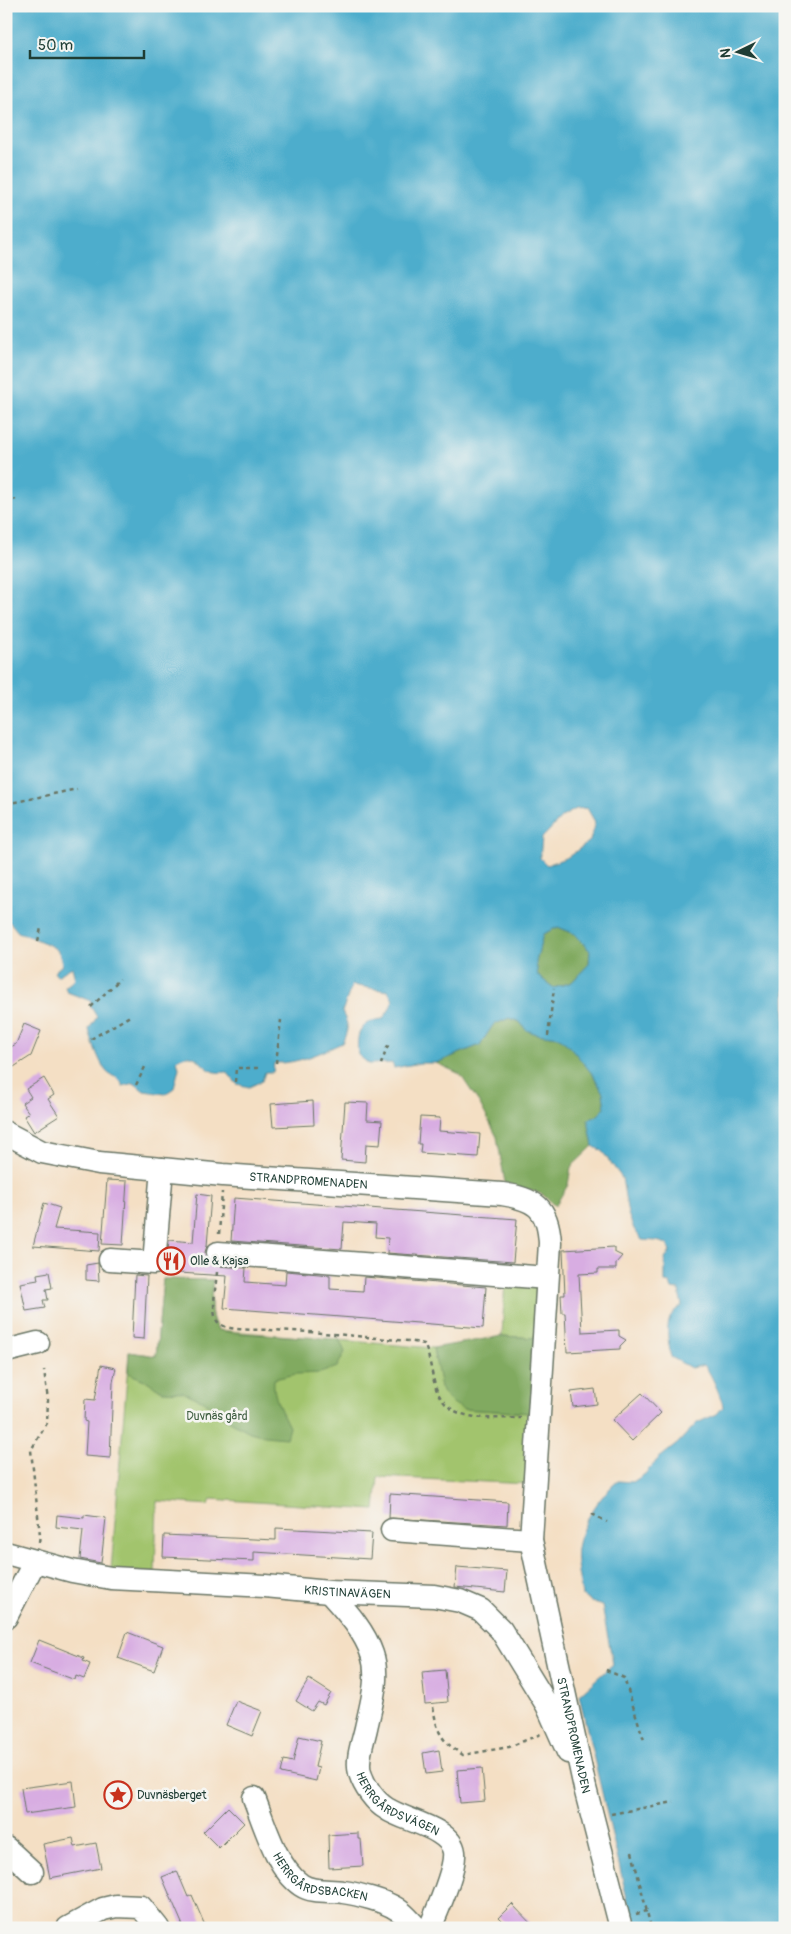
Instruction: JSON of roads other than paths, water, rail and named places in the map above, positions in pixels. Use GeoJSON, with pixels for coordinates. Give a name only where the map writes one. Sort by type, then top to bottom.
{"type":"FeatureCollection","features":[{"type":"Feature","properties":{"kind":"street","name":"STRANDPROMENADEN"},"geometry":{"type":"LineString","coordinates":[[6,1133],[42,1152],[99,1163],[223,1175],[502,1194],[522,1197],[534,1202],[546,1220],[550,1243],[531,1540],[586,1788],[626,1921]]}},
{"type":"Feature","properties":{"kind":"street"},"geometry":{"type":"LineString","coordinates":[[110,1260],[154,1263],[162,1169]]}},
{"type":"Feature","properties":{"kind":"street"},"geometry":{"type":"LineString","coordinates":[[218,1253],[548,1278]]}},
{"type":"Feature","properties":{"kind":"street"},"geometry":{"type":"LineString","coordinates":[[6,1351],[38,1343]]}},
{"type":"Feature","properties":{"kind":"street"},"geometry":{"type":"LineString","coordinates":[[392,1530],[531,1540]]}},
{"type":"Feature","properties":{"kind":"street","name":"KRISTINAVÄGEN"},"geometry":{"type":"LineString","coordinates":[[6,1553],[72,1571],[111,1578],[265,1586],[329,1592],[434,1596],[460,1600],[481,1610],[501,1630],[543,1698],[586,1788]]}},
{"type":"Feature","properties":{"kind":"street"},"geometry":{"type":"LineString","coordinates":[[6,1617],[35,1561]]}},
{"type":"Feature","properties":{"kind":"street","name":"HERRGÅRDSVÄGEN"},"geometry":{"type":"LineString","coordinates":[[329,1592],[364,1636],[372,1654],[374,1687],[360,1757],[360,1771],[363,1782],[385,1808],[435,1830],[452,1846],[454,1851],[453,1864],[430,1928]]}},
{"type":"Feature","properties":{"kind":"street","name":"HERRGÅRDSBACKEN"},"geometry":{"type":"LineString","coordinates":[[254,1798],[269,1836],[283,1864],[292,1877],[301,1885],[326,1891],[344,1892],[387,1903],[398,1910],[417,1928]]}},
{"type":"Feature","properties":{"kind":"street"},"geometry":{"type":"LineString","coordinates":[[6,1848],[32,1872]]}},
{"type":"Feature","properties":{"kind":"street"},"geometry":{"type":"LineString","coordinates":[[68,1928],[103,1909],[116,1906],[142,1906],[158,1928]]}},
{"type":"Feature","properties":{"kind":"water"},"geometry":{"type":"Polygon","coordinates":[[[6,6],[785,6],[785,1928],[634,1928],[579,1695],[613,1664],[602,1606],[582,1596],[577,1566],[577,1548],[582,1530],[592,1511],[611,1487],[618,1481],[633,1482],[645,1474],[658,1459],[677,1444],[697,1423],[717,1414],[723,1407],[715,1385],[704,1365],[691,1368],[671,1357],[668,1335],[669,1321],[671,1315],[682,1306],[679,1290],[672,1289],[670,1283],[665,1282],[665,1259],[670,1252],[667,1244],[642,1240],[634,1229],[628,1214],[622,1178],[602,1151],[593,1146],[588,1120],[597,1116],[605,1108],[603,1093],[594,1076],[571,1048],[559,1037],[537,1034],[526,1030],[520,1022],[509,1018],[493,1025],[480,1045],[436,1063],[420,1063],[394,1068],[392,1063],[369,1064],[358,1055],[359,1035],[364,1026],[375,1020],[383,1019],[393,1000],[388,991],[352,985],[342,1012],[347,1027],[342,1043],[300,1060],[274,1063],[273,1072],[265,1072],[262,1081],[249,1087],[237,1084],[227,1072],[210,1070],[194,1057],[189,1056],[177,1060],[179,1068],[174,1088],[165,1094],[144,1091],[134,1083],[123,1086],[117,1078],[106,1071],[91,1038],[89,1029],[97,1017],[91,1007],[91,1001],[67,992],[65,987],[75,979],[72,967],[57,976],[54,972],[62,965],[60,955],[55,948],[18,932],[10,922],[6,925],[6,6]],[[587,808],[576,809],[562,817],[542,838],[540,858],[547,865],[568,857],[590,841],[595,822],[587,808]],[[558,927],[543,934],[536,962],[538,976],[554,988],[572,982],[589,964],[590,951],[575,934],[558,927]]]}},
{"type":"Feature","properties":{"kind":"place","name":"Olle & Kajsa"},"geometry":{"type":"Point","coordinates":[171,1261]}},
{"type":"Feature","properties":{"kind":"place","name":"Duvnäsberget"},"geometry":{"type":"Point","coordinates":[118,1795]}},
{"type":"Feature","properties":{"kind":"park label","name":"Duvnäs gård"},"geometry":{"type":"Point","coordinates":[217,1416]}}]}
